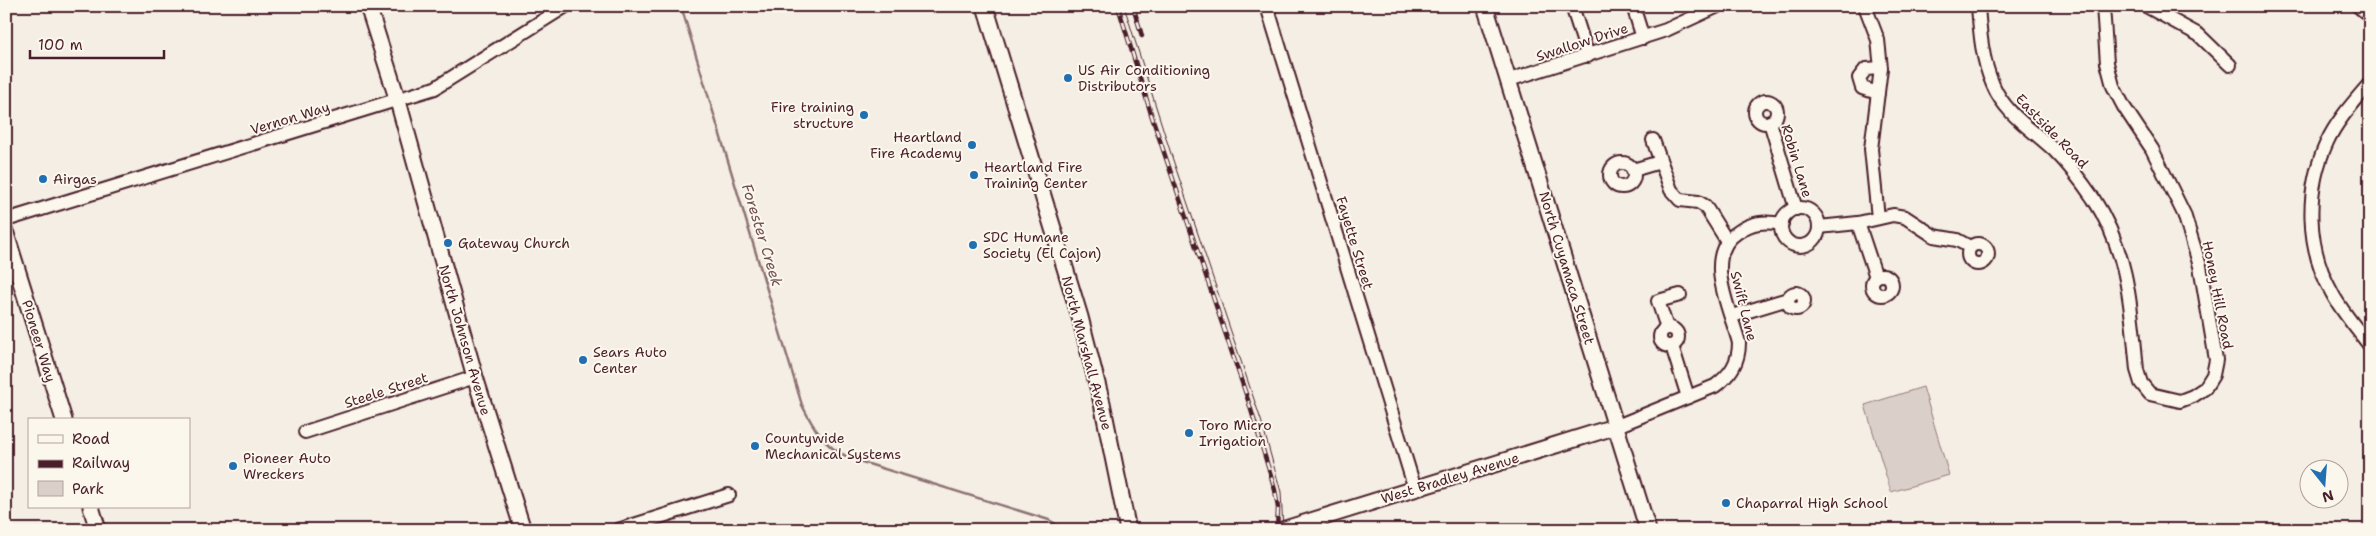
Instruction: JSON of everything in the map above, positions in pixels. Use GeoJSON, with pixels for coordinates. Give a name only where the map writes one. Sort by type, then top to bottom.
{"type":"FeatureCollection","features":[{"type":"Feature","properties":{"kind":"main road","name":"North Johnson Avenue"},"geometry":{"type":"LineString","coordinates":[[368,6],[398,101],[475,377],[523,530]]}},
{"type":"Feature","properties":{"kind":"main road","name":"North Marshall Avenue"},"geometry":{"type":"LineString","coordinates":[[985,6],[1080,317],[1102,403],[1128,530]]}},
{"type":"Feature","properties":{"kind":"main road","name":"North Cuyamaca Street"},"geometry":{"type":"LineString","coordinates":[[1485,6],[1648,530]]}},
{"type":"Feature","properties":{"kind":"main road","name":"Pioneer Way"},"geometry":{"type":"LineString","coordinates":[[6,234],[63,418]]}},
{"type":"Feature","properties":{"kind":"main road","name":"West Bradley Avenue"},"geometry":{"type":"LineString","coordinates":[[1282,530],[1617,426]]}},
{"type":"Feature","properties":{"kind":"main road"},"geometry":{"type":"LineString","coordinates":[[91,508],[98,530]]}},
{"type":"Feature","properties":{"kind":"street","name":"Vernon Way"},"geometry":{"type":"LineString","coordinates":[[6,220],[398,101],[435,88],[566,6]]}},
{"type":"Feature","properties":{"kind":"street","name":"Fayette Street"},"geometry":{"type":"LineString","coordinates":[[1266,6],[1416,489]]}},
{"type":"Feature","properties":{"kind":"street"},"geometry":{"type":"LineString","coordinates":[[1572,6],[1588,56]]}},
{"type":"Feature","properties":{"kind":"street"},"geometry":{"type":"LineString","coordinates":[[1633,6],[1643,38]]}},
{"type":"Feature","properties":{"kind":"street","name":"Swallow Drive"},"geometry":{"type":"LineString","coordinates":[[1508,80],[1666,30],[1718,6]]}},
{"type":"Feature","properties":{"kind":"street"},"geometry":{"type":"LineString","coordinates":[[1865,6],[1878,40],[1881,68],[1871,149],[1878,218]]}},
{"type":"Feature","properties":{"kind":"street","name":"Eastside Road"},"geometry":{"type":"LineString","coordinates":[[1978,6],[1981,48],[1993,85],[1999,96],[2023,125],[2066,162],[2093,198],[2108,224],[2126,275],[2136,359]]}},
{"type":"Feature","properties":{"kind":"street","name":"Honey Hill Road"},"geometry":{"type":"LineString","coordinates":[[2103,6],[2107,63],[2113,86],[2124,107],[2152,149],[2184,214],[2200,266],[2216,360],[2213,375],[2205,388],[2193,396],[2180,401],[2150,394],[2138,377],[2136,359]]}},
{"type":"Feature","properties":{"kind":"street"},"geometry":{"type":"LineString","coordinates":[[2146,6],[2199,35],[2230,65]]}},
{"type":"Feature","properties":{"kind":"street"},"geometry":{"type":"LineString","coordinates":[[2358,6],[2370,16]]}},
{"type":"Feature","properties":{"kind":"street"},"geometry":{"type":"LineString","coordinates":[[1878,92],[1862,88],[1859,78],[1866,70],[1881,68]]}},
{"type":"Feature","properties":{"kind":"street"},"geometry":{"type":"LineString","coordinates":[[2370,83],[2327,141],[2315,178],[2311,207],[2315,251],[2325,280],[2340,306],[2370,346]]}},
{"type":"Feature","properties":{"kind":"street","name":"Robin Lane"},"geometry":{"type":"LineString","coordinates":[[1770,122],[1796,208]]}},
{"type":"Feature","properties":{"kind":"street"},"geometry":{"type":"LineString","coordinates":[[1653,140],[1670,190],[1680,200],[1698,202],[1705,206],[1727,241],[1746,226],[1756,222],[1782,224]]}},
{"type":"Feature","properties":{"kind":"street"},"geometry":{"type":"LineString","coordinates":[[1632,170],[1660,162]]}},
{"type":"Feature","properties":{"kind":"street"},"geometry":{"type":"LineString","coordinates":[[1796,208],[1812,212],[1818,220],[1820,227],[1812,243],[1799,246],[1788,241],[1784,236],[1782,224],[1786,214],[1796,208]]}},
{"type":"Feature","properties":{"kind":"street"},"geometry":{"type":"LineString","coordinates":[[1820,227],[1858,223],[1893,215],[1906,217],[1934,236],[1957,240],[1970,247]]}},
{"type":"Feature","properties":{"kind":"street"},"geometry":{"type":"LineString","coordinates":[[1858,223],[1876,277]]}},
{"type":"Feature","properties":{"kind":"street","name":"Swift Lane"},"geometry":{"type":"LineString","coordinates":[[1617,426],[1714,386],[1726,378],[1735,365],[1739,353],[1739,343],[1720,281],[1719,271],[1721,255],[1727,241]]}},
{"type":"Feature","properties":{"kind":"street"},"geometry":{"type":"LineString","coordinates":[[1680,295],[1658,301],[1667,328],[1662,331],[1661,339],[1664,344],[1672,346],[1688,397]]}},
{"type":"Feature","properties":{"kind":"street"},"geometry":{"type":"LineString","coordinates":[[1732,316],[1788,299]]}},
{"type":"Feature","properties":{"kind":"street","name":"Steele Street"},"geometry":{"type":"LineString","coordinates":[[305,432],[475,377]]}},
{"type":"Feature","properties":{"kind":"street"},"geometry":{"type":"LineString","coordinates":[[618,530],[729,495]]}},
{"type":"Feature","properties":{"kind":"green space"},"geometry":{"type":"Polygon","coordinates":[[[1923,387],[1949,475],[1891,492],[1865,405],[1923,387]]]}},
{"type":"Feature","properties":{"kind":"waterway","name":"Forester Creek"},"geometry":{"type":"LineString","coordinates":[[681,6],[802,405],[825,441],[846,456]]}},
{"type":"Feature","properties":{"kind":"waterway","name":"Forester Creek"},"geometry":{"type":"LineString","coordinates":[[862,462],[1049,520],[1066,530]]}},
{"type":"Feature","properties":{"kind":"tram line"},"geometry":{"type":"LineString","coordinates":[[1124,6],[1173,160],[1261,420],[1281,492],[1283,530]]}},
{"type":"Feature","properties":{"kind":"railway"},"geometry":{"type":"LineString","coordinates":[[1118,6],[1152,117],[1249,403],[1275,490],[1278,508],[1277,530]]}},
{"type":"Feature","properties":{"kind":"railway"},"geometry":{"type":"LineString","coordinates":[[1133,6],[1142,36]]}},
{"type":"Feature","properties":{"kind":"place","name":"US Air Conditioning Distributors"},"geometry":{"type":"Point","coordinates":[1068,78]}},
{"type":"Feature","properties":{"kind":"place","name":"Fire training structure"},"geometry":{"type":"Point","coordinates":[864,115]}},
{"type":"Feature","properties":{"kind":"place","name":"Heartland Fire Academy"},"geometry":{"type":"Point","coordinates":[972,145]}},
{"type":"Feature","properties":{"kind":"place","name":"Heartland Fire Training Center"},"geometry":{"type":"Point","coordinates":[974,175]}},
{"type":"Feature","properties":{"kind":"place","name":"Airgas"},"geometry":{"type":"Point","coordinates":[43,179]}},
{"type":"Feature","properties":{"kind":"place","name":"Gateway Church"},"geometry":{"type":"Point","coordinates":[448,243]}},
{"type":"Feature","properties":{"kind":"place","name":"SDC Humane Society (El Cajon)"},"geometry":{"type":"Point","coordinates":[973,245]}},
{"type":"Feature","properties":{"kind":"place","name":"Sears Auto Center"},"geometry":{"type":"Point","coordinates":[583,360]}},
{"type":"Feature","properties":{"kind":"place","name":"Toro Micro Irrigation"},"geometry":{"type":"Point","coordinates":[1189,433]}},
{"type":"Feature","properties":{"kind":"place","name":"Countywide Mechanical Systems"},"geometry":{"type":"Point","coordinates":[755,446]}},
{"type":"Feature","properties":{"kind":"place","name":"Pioneer Auto Wreckers"},"geometry":{"type":"Point","coordinates":[233,466]}},
{"type":"Feature","properties":{"kind":"place","name":"Chaparral High School"},"geometry":{"type":"Point","coordinates":[1726,503]}}]}
